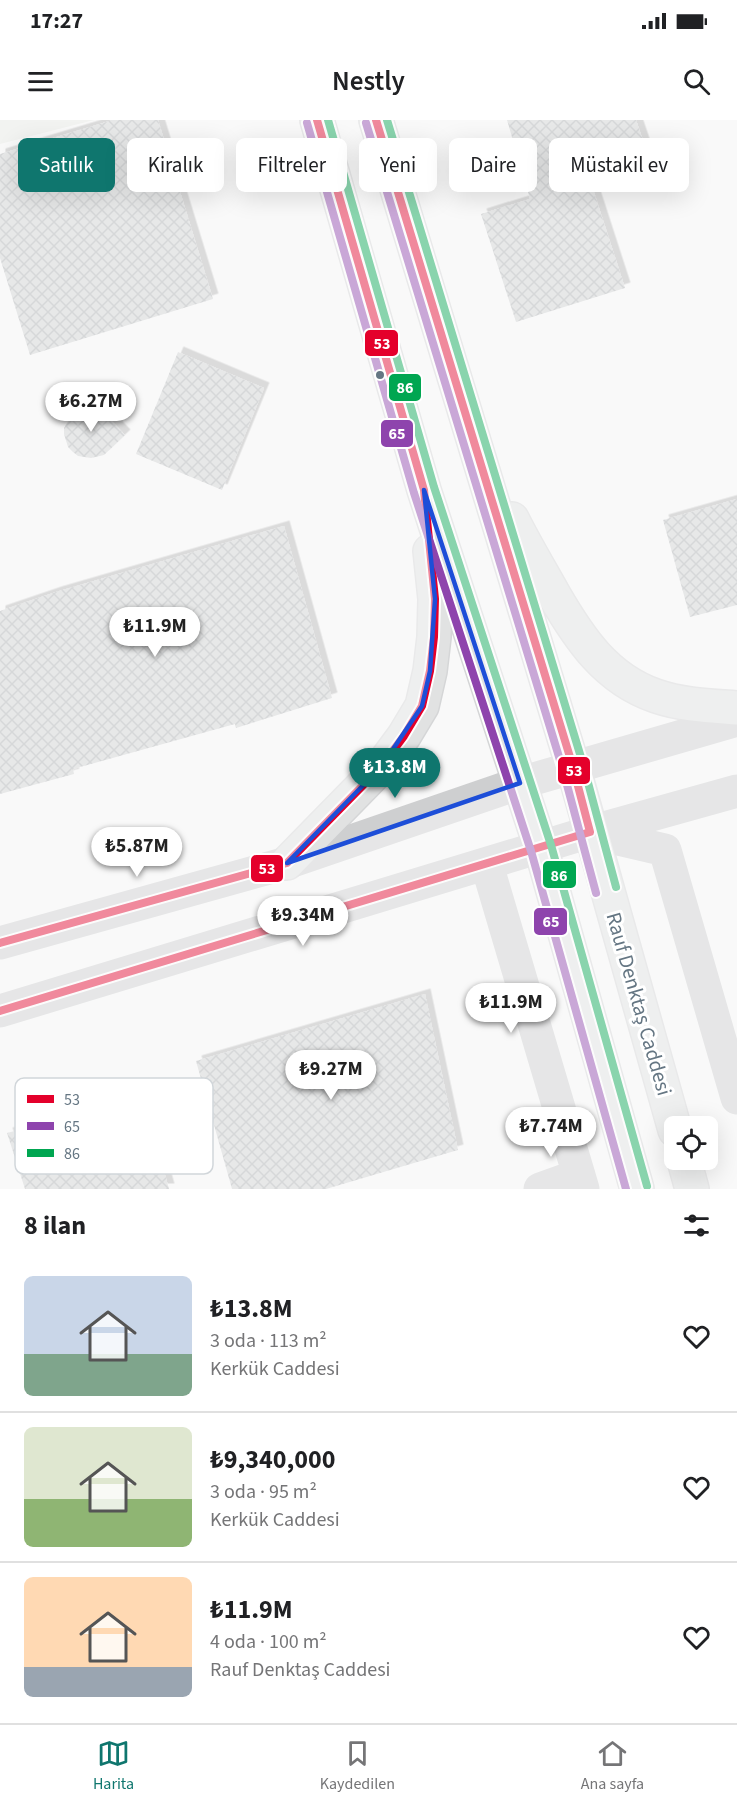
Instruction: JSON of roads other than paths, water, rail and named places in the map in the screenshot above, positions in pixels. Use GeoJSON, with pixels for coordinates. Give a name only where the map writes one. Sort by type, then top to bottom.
{"type":"FeatureCollection","features":[{"type":"Feature","properties":{"kind":"main road"},"geometry":{"type":"LineString","coordinates":[[317,120],[424,490],[541,848],[637,1189]]}},
{"type":"Feature","properties":{"kind":"main road","name":"Rauf Denktaş Caddesi"},"geometry":{"type":"LineString","coordinates":[[376,120],[573,767],[671,1116]]}},
{"type":"Feature","properties":{"kind":"main road"},"geometry":{"type":"LineString","coordinates":[[474,444],[536,563],[572,627],[589,650],[629,683],[654,695],[679,702],[737,708]]}},
{"type":"Feature","properties":{"kind":"main road"},"geometry":{"type":"LineString","coordinates":[[287,863],[381,767],[422,706],[431,660],[435,599],[424,490]]}},
{"type":"Feature","properties":{"kind":"main road"},"geometry":{"type":"LineString","coordinates":[[687,1170],[692,1189]]}},
{"type":"Feature","properties":{"kind":"street"},"geometry":{"type":"LineString","coordinates":[[0,943],[287,863],[520,783],[737,720]]}},
{"type":"Feature","properties":{"kind":"street"},"geometry":{"type":"LineString","coordinates":[[0,1011],[488,865],[590,832],[737,791]]}},
{"type":"Feature","properties":{"kind":"street"},"geometry":{"type":"LineString","coordinates":[[590,832],[665,850],[737,1098]]}},
{"type":"Feature","properties":{"kind":"street"},"geometry":{"type":"LineString","coordinates":[[488,865],[581,1182],[540,1189]]}}]}
